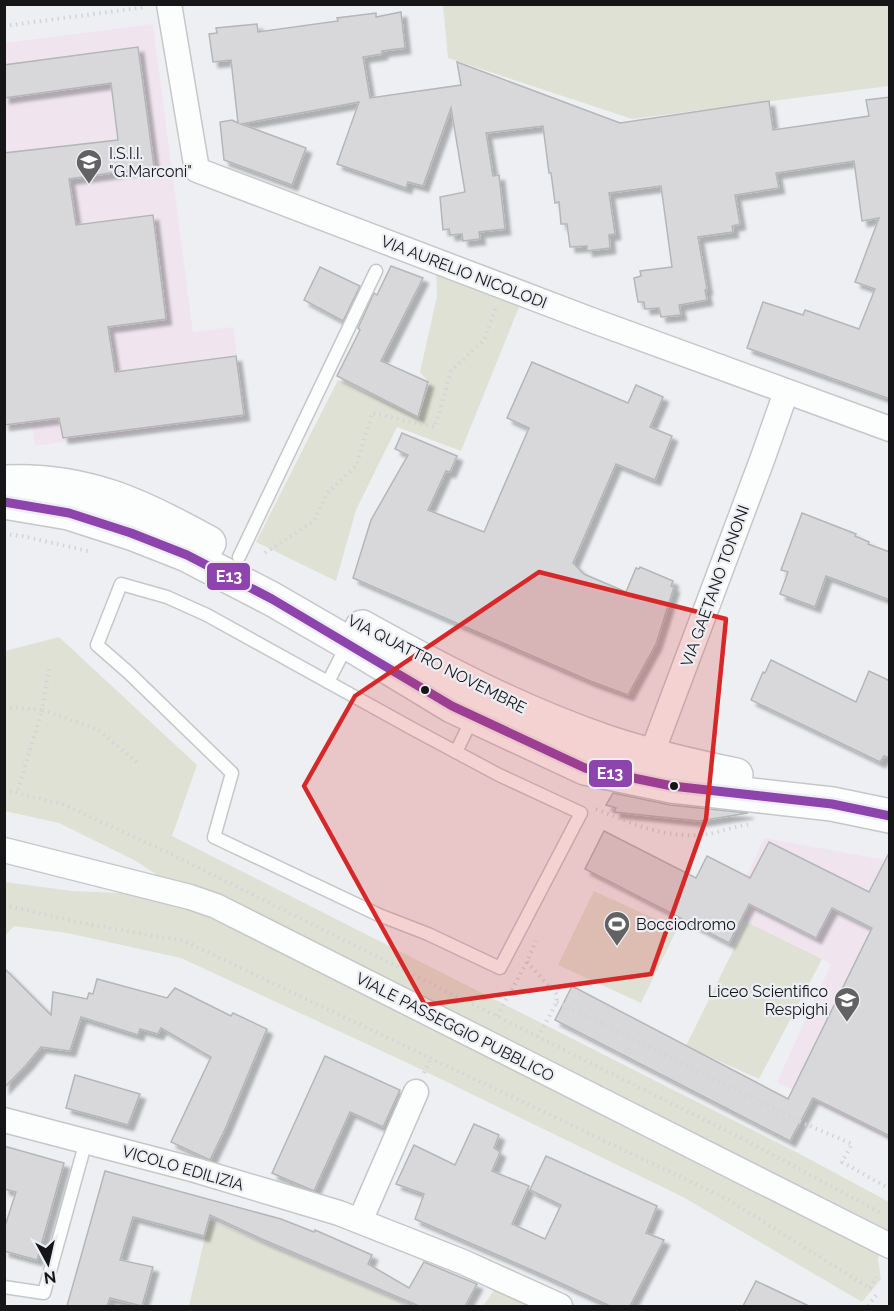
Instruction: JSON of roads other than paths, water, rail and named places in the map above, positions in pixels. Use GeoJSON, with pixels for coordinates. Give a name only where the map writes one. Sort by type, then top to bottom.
{"type":"FeatureCollection","features":[{"type":"Feature","properties":{"kind":"main road","name":"VIA QUATTRO NOVEMBRE"},"geometry":{"type":"LineString","coordinates":[[4,482],[47,482],[90,490],[117,498],[252,555],[286,584],[484,692],[620,746],[672,786],[832,804],[890,816]]}},
{"type":"Feature","properties":{"kind":"main road","name":"VIA QUATTRO NOVEMBRE"},"geometry":{"type":"LineString","coordinates":[[4,502],[69,513],[131,533],[187,555],[255,589],[452,706],[585,768],[647,767],[743,776],[890,799]]}},
{"type":"Feature","properties":{"kind":"main road"},"geometry":{"type":"LineString","coordinates":[[69,513],[100,512],[121,517],[161,532],[219,559],[252,555]]}},
{"type":"Feature","properties":{"kind":"main road"},"geometry":{"type":"LineString","coordinates":[[286,584],[298,601],[339,625],[348,643]]}},
{"type":"Feature","properties":{"kind":"main road"},"geometry":{"type":"LineString","coordinates":[[474,716],[491,713],[553,739],[588,735]]}},
{"type":"Feature","properties":{"kind":"street","name":"VIA AURELIO NICOLODI"},"geometry":{"type":"LineString","coordinates":[[161,5],[197,170],[547,303],[890,429]]}},
{"type":"Feature","properties":{"kind":"street","name":"VIA GAETANO TONONI"},"geometry":{"type":"LineString","coordinates":[[647,767],[786,392]]}},
{"type":"Feature","properties":{"kind":"street","name":"VIALE PASSEGGIO PUBBLICO"},"geometry":{"type":"LineString","coordinates":[[4,850],[190,897],[216,906],[890,1246]]}},
{"type":"Feature","properties":{"kind":"street"},"geometry":{"type":"LineString","coordinates":[[360,1221],[416,1092]]}},
{"type":"Feature","properties":{"kind":"street","name":"VICOLO EDILIZIA"},"geometry":{"type":"LineString","coordinates":[[4,1120],[195,1170],[339,1213],[463,1262],[560,1306]]}},
{"type":"Feature","properties":{"kind":"lane"},"geometry":{"type":"LineString","coordinates":[[252,555],[376,271]]}},
{"type":"Feature","properties":{"kind":"lane"},"geometry":{"type":"LineString","coordinates":[[121,584],[167,597],[207,615],[328,682],[499,775],[581,813],[500,968],[428,934],[379,915],[214,837],[232,773],[97,645],[121,584]]}},
{"type":"Feature","properties":{"kind":"lane"},"geometry":{"type":"LineString","coordinates":[[328,682],[348,643]]}},
{"type":"Feature","properties":{"kind":"lane"},"geometry":{"type":"LineString","coordinates":[[456,752],[474,716]]}},
{"type":"Feature","properties":{"kind":"lane"},"geometry":{"type":"LineString","coordinates":[[4,1287],[44,1293],[86,1141]]}},
{"type":"Feature","properties":{"kind":"place","name":"I.S.I.I. \"G.Marconi\""},"geometry":{"type":"Point","coordinates":[89,185]}},
{"type":"Feature","properties":{"kind":"place","name":"Bocciodromo"},"geometry":{"type":"Point","coordinates":[617,947]}},
{"type":"Feature","properties":{"kind":"place","name":"Liceo Scientifico Respighi"},"geometry":{"type":"Point","coordinates":[847,1023]}}]}
